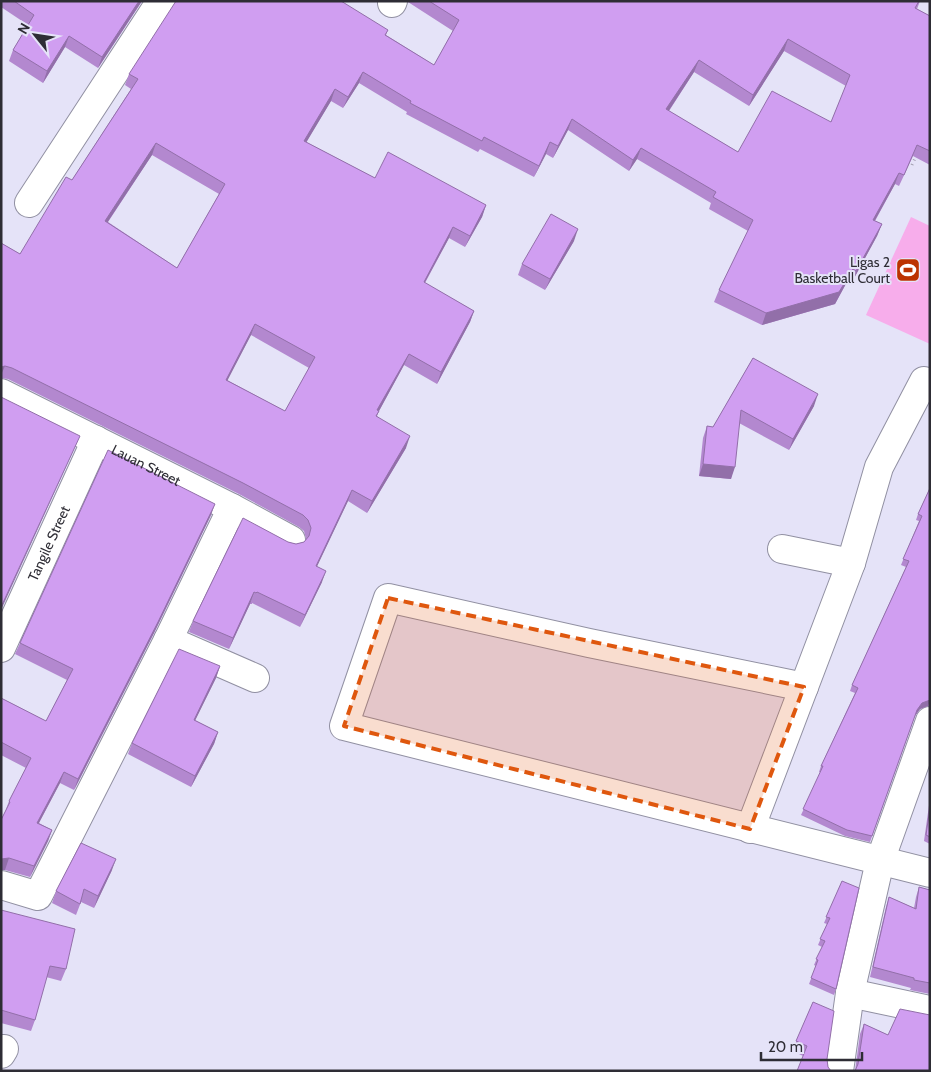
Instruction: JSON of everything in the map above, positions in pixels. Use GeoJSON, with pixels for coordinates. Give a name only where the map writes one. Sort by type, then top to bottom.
{"type":"FeatureCollection","features":[{"type":"Feature","properties":{"kind":"street"},"geometry":{"type":"LineString","coordinates":[[29,203],[162,1]]}},
{"type":"Feature","properties":{"kind":"street"},"geometry":{"type":"LineString","coordinates":[[750,829],[851,563],[880,466],[924,381],[930,383]]}},
{"type":"Feature","properties":{"kind":"street","name":"Lauan Street"},"geometry":{"type":"LineString","coordinates":[[1,393],[232,508],[291,540]]}},
{"type":"Feature","properties":{"kind":"street","name":"Tangile Street"},"geometry":{"type":"LineString","coordinates":[[1,648],[96,440]]}},
{"type":"Feature","properties":{"kind":"street"},"geometry":{"type":"LineString","coordinates":[[1,885],[38,896],[168,640],[232,508]]}},
{"type":"Feature","properties":{"kind":"street"},"geometry":{"type":"LineString","coordinates":[[782,549],[851,563]]}},
{"type":"Feature","properties":{"kind":"street"},"geometry":{"type":"LineString","coordinates":[[804,687],[589,643],[388,598],[344,726],[930,873]]}},
{"type":"Feature","properties":{"kind":"street"},"geometry":{"type":"LineString","coordinates":[[168,640],[255,678]]}},
{"type":"Feature","properties":{"kind":"street"},"geometry":{"type":"LineString","coordinates":[[840,1071],[850,993],[880,861],[930,721]]}},
{"type":"Feature","properties":{"kind":"street"},"geometry":{"type":"LineString","coordinates":[[850,993],[930,1010]]}},
{"type":"Feature","properties":{"kind":"street"},"geometry":{"type":"LineString","coordinates":[[1,1048],[4,1049],[1,1054]]}},
{"type":"Feature","properties":{"kind":"path"},"geometry":{"type":"LineString","coordinates":[[912,165],[919,150]]}},
{"type":"Feature","properties":{"kind":"highlighted area"},"geometry":{"type":"Polygon","coordinates":[[[388,598],[804,687],[750,829],[344,726],[388,598]]]}},
{"type":"Feature","properties":{"kind":"shaded area","name":"Ligas 2 Basketball Court"},"geometry":{"type":"Polygon","coordinates":[[[911,217],[930,226],[930,344],[866,315],[911,217]]]}},
{"type":"Feature","properties":{"kind":"building"},"geometry":{"type":"Polygon","coordinates":[[[14,1],[139,1],[102,57],[69,36],[47,71],[13,50],[34,15],[14,1]]]}},
{"type":"Feature","properties":{"kind":"building"},"geometry":{"type":"Polygon","coordinates":[[[176,1],[341,1],[388,30],[385,35],[434,65],[459,20],[429,1],[919,1],[915,8],[930,16],[930,151],[917,145],[904,175],[899,173],[873,220],[882,224],[856,271],[853,269],[839,292],[766,313],[719,290],[753,220],[713,197],[716,192],[641,148],[633,160],[572,119],[558,146],[550,142],[539,166],[484,137],[482,141],[410,103],[411,101],[363,72],[348,97],[335,89],[304,141],[375,178],[388,152],[486,205],[470,236],[453,227],[424,282],[474,311],[441,372],[409,354],[377,410],[379,411],[376,416],[410,436],[372,501],[352,490],[316,566],[326,571],[305,615],[254,592],[233,638],[193,621],[243,518],[288,542],[296,544],[304,542],[309,536],[311,528],[308,520],[303,515],[243,483],[12,368],[1,367],[1,243],[20,254],[66,177],[72,180],[138,79],[129,74],[176,1]],[[788,39],[753,95],[699,60],[666,109],[738,152],[772,91],[831,122],[850,75],[788,39]],[[156,143],[105,221],[177,268],[225,184],[156,143]],[[255,324],[226,380],[285,411],[315,357],[255,324]]]}},
{"type":"Feature","properties":{"kind":"building"},"geometry":{"type":"Polygon","coordinates":[[[551,214],[578,229],[550,279],[522,264],[551,214]]]}},
{"type":"Feature","properties":{"kind":"building"},"geometry":{"type":"Polygon","coordinates":[[[753,358],[818,394],[793,439],[741,410],[735,467],[703,464],[707,426],[713,427],[753,358]]]}},
{"type":"Feature","properties":{"kind":"building"},"geometry":{"type":"Polygon","coordinates":[[[1,397],[80,436],[1,607],[1,397]]]}},
{"type":"Feature","properties":{"kind":"building"},"geometry":{"type":"Polygon","coordinates":[[[108,450],[215,504],[158,622],[78,779],[64,772],[37,823],[52,830],[34,866],[9,858],[1,859],[1,820],[31,758],[1,742],[1,698],[46,721],[73,669],[20,643],[108,450]]]}},
{"type":"Feature","properties":{"kind":"building"},"geometry":{"type":"Polygon","coordinates":[[[930,488],[930,700],[922,703],[917,710],[872,836],[847,830],[803,809],[858,688],[852,685],[909,561],[903,559],[922,516],[918,514],[930,488]]]}},
{"type":"Feature","properties":{"kind":"building"},"geometry":{"type":"Polygon","coordinates":[[[179,649],[220,666],[194,720],[218,732],[195,776],[132,743],[179,649]]]}},
{"type":"Feature","properties":{"kind":"building"},"geometry":{"type":"Polygon","coordinates":[[[930,807],[930,837],[926,835],[930,807]]]}},
{"type":"Feature","properties":{"kind":"building"},"geometry":{"type":"Polygon","coordinates":[[[81,843],[116,859],[98,896],[84,889],[80,904],[56,891],[81,843]]]}},
{"type":"Feature","properties":{"kind":"building"},"geometry":{"type":"Polygon","coordinates":[[[842,881],[859,888],[836,989],[811,978],[818,960],[816,959],[825,941],[820,939],[830,918],[826,917],[842,881]]]}},
{"type":"Feature","properties":{"kind":"building"},"geometry":{"type":"Polygon","coordinates":[[[919,887],[930,890],[930,983],[873,967],[889,897],[916,909],[919,887]]]}},
{"type":"Feature","properties":{"kind":"building"},"geometry":{"type":"Polygon","coordinates":[[[1,910],[75,929],[66,969],[50,966],[35,1020],[1,1010],[1,910]]]}},
{"type":"Feature","properties":{"kind":"building"},"geometry":{"type":"Polygon","coordinates":[[[813,1002],[834,1011],[827,1059],[828,1067],[831,1071],[797,1071],[807,1046],[796,1041],[813,1002]]]}},
{"type":"Feature","properties":{"kind":"building"},"geometry":{"type":"Polygon","coordinates":[[[900,1009],[930,1015],[930,1071],[855,1071],[858,1064],[864,1024],[888,1035],[900,1009]]]}},
{"type":"Feature","properties":{"kind":"place","name":"Ligas 2 Basketball Court"},"geometry":{"type":"Point","coordinates":[908,270]}}]}
